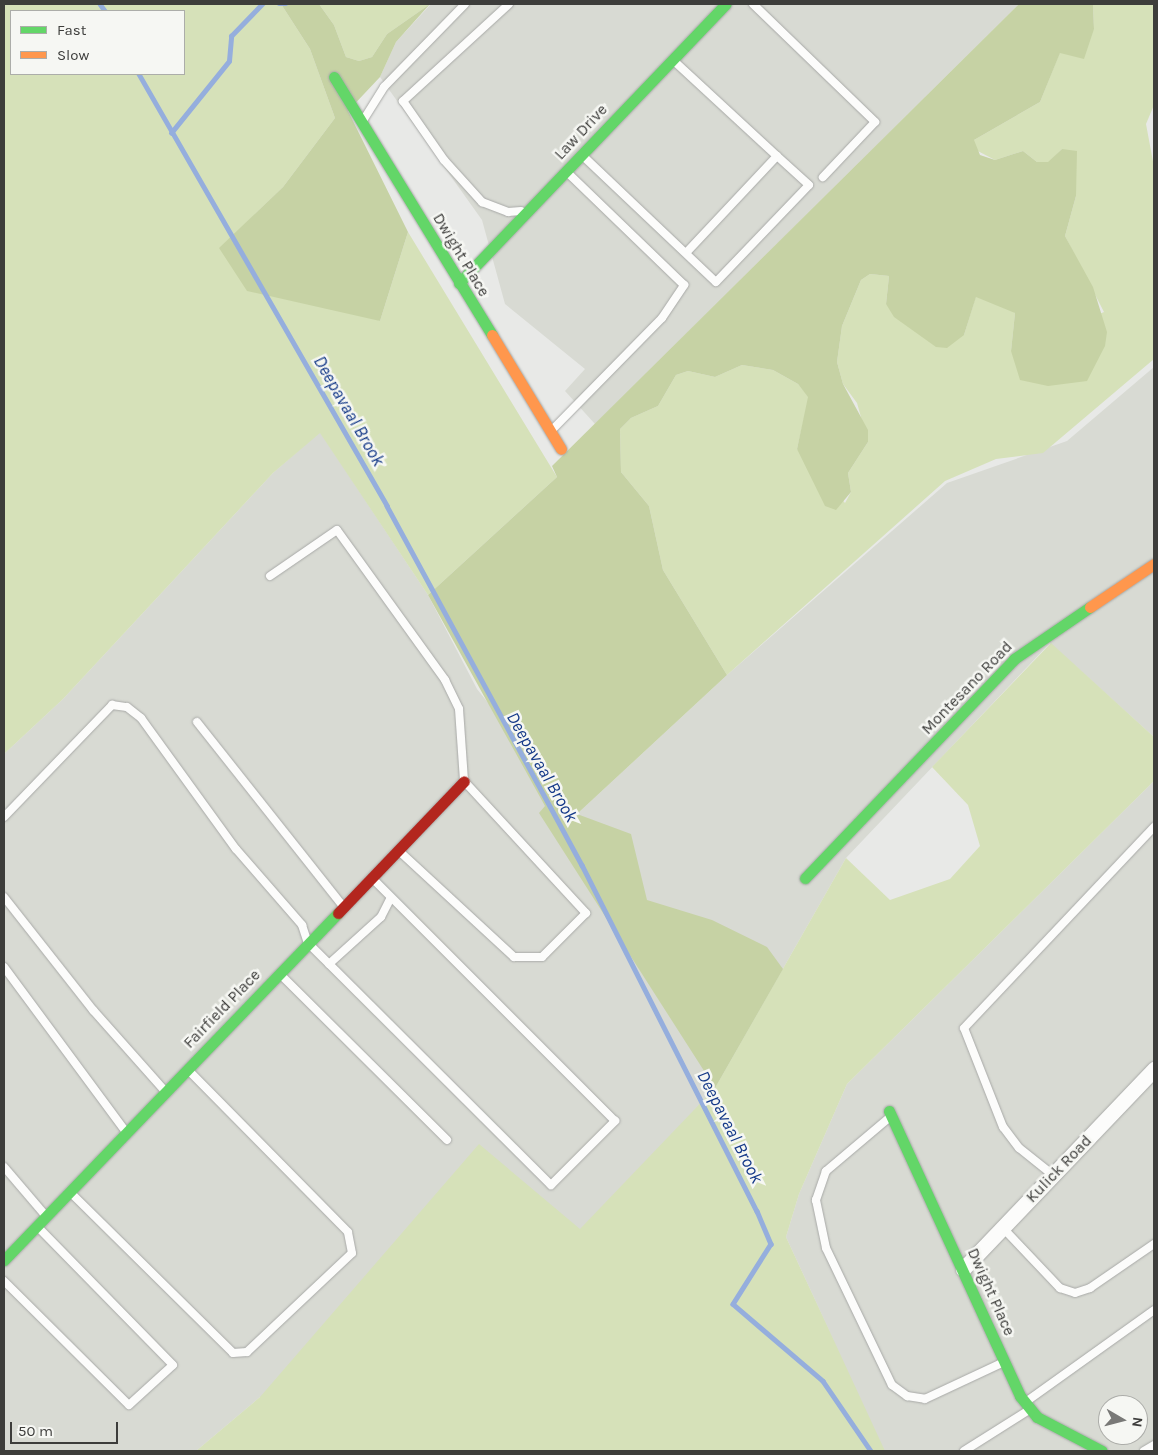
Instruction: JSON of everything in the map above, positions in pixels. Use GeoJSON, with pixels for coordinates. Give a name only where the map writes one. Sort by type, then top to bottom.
{"type":"FeatureCollection","features":[{"type":"Feature","properties":{"kind":"street","name":"Law Drive"},"geometry":{"type":"LineString","coordinates":[[460,283],[723,5]]}},
{"type":"Feature","properties":{"kind":"street","name":"Dwight Place"},"geometry":{"type":"LineString","coordinates":[[334,77],[561,449]]}},
{"type":"Feature","properties":{"kind":"street","name":"Montesano Road"},"geometry":{"type":"LineString","coordinates":[[805,878],[847,839],[1014,659],[1154,564]]}},
{"type":"Feature","properties":{"kind":"street","name":"Fairfield Place"},"geometry":{"type":"LineString","coordinates":[[4,1260],[464,781]]}},
{"type":"Feature","properties":{"kind":"street","name":"Kulick Road"},"geometry":{"type":"LineString","coordinates":[[964,1269],[1154,1069]]}},
{"type":"Feature","properties":{"kind":"street","name":"Dwight Place"},"geometry":{"type":"LineString","coordinates":[[890,1113],[964,1269],[1005,1362],[1028,1406],[1037,1417],[1102,1451]]}},
{"type":"Feature","properties":{"kind":"lane"},"geometry":{"type":"LineString","coordinates":[[362,123],[384,87],[465,4]]}},
{"type":"Feature","properties":{"kind":"lane"},"geometry":{"type":"LineString","coordinates":[[509,4],[404,101],[444,160],[482,202],[508,212],[528,211]]}},
{"type":"Feature","properties":{"kind":"lane"},"geometry":{"type":"LineString","coordinates":[[753,4],[875,122],[822,176]]}},
{"type":"Feature","properties":{"kind":"lane"},"geometry":{"type":"LineString","coordinates":[[582,154],[687,252],[716,282],[809,185],[672,60]]}},
{"type":"Feature","properties":{"kind":"lane"},"geometry":{"type":"LineString","coordinates":[[687,252],[777,156]]}},
{"type":"Feature","properties":{"kind":"lane"},"geometry":{"type":"LineString","coordinates":[[550,432],[662,318],[684,285],[567,172]]}},
{"type":"Feature","properties":{"kind":"lane"},"geometry":{"type":"LineString","coordinates":[[270,576],[336,530],[446,680],[459,709],[464,781],[586,913],[542,957],[514,957],[398,850]]}},
{"type":"Feature","properties":{"kind":"lane"},"geometry":{"type":"LineString","coordinates":[[4,817],[112,705],[126,706],[141,718],[236,849],[302,925],[308,943],[551,1185],[615,1121],[371,878]]}},
{"type":"Feature","properties":{"kind":"lane"},"geometry":{"type":"LineString","coordinates":[[197,722],[343,907]]}},
{"type":"Feature","properties":{"kind":"lane"},"geometry":{"type":"LineString","coordinates":[[1053,1175],[1019,1148],[1003,1127],[964,1028],[1154,827]]}},
{"type":"Feature","properties":{"kind":"lane"},"geometry":{"type":"LineString","coordinates":[[4,897],[93,1010],[166,1092]]}},
{"type":"Feature","properties":{"kind":"lane"},"geometry":{"type":"LineString","coordinates":[[329,964],[381,917],[390,899]]}},
{"type":"Feature","properties":{"kind":"lane"},"geometry":{"type":"LineString","coordinates":[[4,967],[126,1133]]}},
{"type":"Feature","properties":{"kind":"lane"},"geometry":{"type":"LineString","coordinates":[[279,973],[447,1140]]}},
{"type":"Feature","properties":{"kind":"lane"},"geometry":{"type":"LineString","coordinates":[[69,1192],[233,1353],[248,1352],[352,1253],[348,1232],[187,1069]]}},
{"type":"Feature","properties":{"kind":"lane"},"geometry":{"type":"LineString","coordinates":[[890,1113],[826,1171],[816,1200],[826,1248],[892,1385],[907,1396],[925,1399],[1005,1362]]}},
{"type":"Feature","properties":{"kind":"lane"},"geometry":{"type":"LineString","coordinates":[[4,1167],[46,1216]]}},
{"type":"Feature","properties":{"kind":"lane"},"geometry":{"type":"LineString","coordinates":[[4,1281],[129,1405],[173,1365],[37,1226]]}},
{"type":"Feature","properties":{"kind":"lane"},"geometry":{"type":"LineString","coordinates":[[1003,1228],[1060,1288],[1075,1293],[1090,1288],[1154,1244]]}},
{"type":"Feature","properties":{"kind":"lane"},"geometry":{"type":"LineString","coordinates":[[964,1451],[1028,1406],[1154,1310]]}},
{"type":"Feature","properties":{"kind":"lane"},"geometry":{"type":"LineString","coordinates":[[1144,1451],[1154,1445]]}},
{"type":"Feature","properties":{"kind":"shaded area"},"geometry":{"type":"Polygon","coordinates":[[[431,4],[1019,4],[595,424],[565,391],[585,369],[505,304],[482,220],[380,77],[396,42],[431,4]]]}},
{"type":"Feature","properties":{"kind":"shaded area"},"geometry":{"type":"Polygon","coordinates":[[[1154,367],[1154,737],[1050,643],[846,858],[715,1088],[835,1343],[786,1237],[799,1194],[847,1084],[1154,781],[1154,1451],[371,1451],[260,1397],[196,1451],[4,1451],[4,754],[63,699],[273,473],[320,432],[428,595],[477,689],[577,814],[727,675],[947,483],[1067,441],[1154,367]]]}},
{"type":"Feature","properties":{"kind":"green space"},"geometry":{"type":"Polygon","coordinates":[[[4,4],[281,4],[310,49],[335,118],[283,187],[220,248],[380,321],[408,232],[557,477],[428,595],[320,433],[273,473],[63,699],[4,754],[4,4]]]}},
{"type":"Feature","properties":{"kind":"green space"},"geometry":{"type":"Polygon","coordinates":[[[281,4],[319,4],[334,25],[346,57],[359,61],[372,57],[387,34],[430,4],[396,42],[380,77],[348,111],[408,232],[380,321],[247,291],[219,248],[283,187],[335,118],[310,49],[281,4]]]}},
{"type":"Feature","properties":{"kind":"green space"},"geometry":{"type":"Polygon","coordinates":[[[319,4],[430,4],[387,34],[372,57],[359,61],[346,57],[334,25],[319,4]]]}},
{"type":"Feature","properties":{"kind":"green space"},"geometry":{"type":"Polygon","coordinates":[[[1019,4],[1093,4],[1094,29],[1084,59],[1060,53],[1040,102],[974,140],[980,155],[995,160],[1023,151],[1037,162],[1048,162],[1062,149],[1077,151],[1076,196],[1065,236],[1093,287],[1107,332],[1105,346],[1087,381],[1048,386],[1020,380],[1011,351],[1015,313],[976,297],[964,335],[947,348],[936,347],[894,317],[886,304],[889,276],[870,274],[861,280],[842,326],[837,362],[843,384],[868,430],[868,442],[848,473],[851,492],[836,510],[825,506],[797,449],[808,397],[798,384],[773,370],[742,365],[715,377],[688,371],[676,375],[658,406],[631,418],[620,429],[621,472],[649,506],[663,570],[727,675],[577,814],[631,834],[647,900],[712,920],[767,947],[783,969],[715,1088],[539,813],[545,806],[428,595],[557,477],[552,466],[1019,4]]]}},
{"type":"Feature","properties":{"kind":"green space"},"geometry":{"type":"Polygon","coordinates":[[[1093,4],[1154,4],[1154,105],[1146,124],[1154,167],[1154,359],[1043,453],[996,459],[945,481],[727,675],[663,570],[649,506],[621,472],[620,429],[631,418],[658,406],[676,375],[688,371],[715,377],[742,365],[773,370],[798,384],[809,397],[797,449],[845,503],[851,492],[848,473],[868,442],[857,403],[843,384],[837,362],[842,326],[861,280],[870,274],[889,276],[886,304],[964,335],[976,296],[1011,308],[1015,313],[1011,351],[1104,312],[1065,236],[1076,196],[1062,149],[1049,162],[1037,162],[1023,151],[995,160],[974,149],[974,140],[1040,102],[1060,52],[1094,29],[1093,4]]]}},
{"type":"Feature","properties":{"kind":"green space"},"geometry":{"type":"Polygon","coordinates":[[[1051,643],[1154,737],[1154,781],[847,1084],[799,1194],[786,1237],[885,1451],[196,1451],[260,1397],[479,1144],[580,1229],[715,1088],[846,858],[890,900],[950,879],[980,846],[968,805],[932,767],[1051,643]]]}},
{"type":"Feature","properties":{"kind":"waterway","name":"Deepavaal Brook"},"geometry":{"type":"LineString","coordinates":[[100,4],[104,10]]}},
{"type":"Feature","properties":{"kind":"waterway"},"geometry":{"type":"LineString","coordinates":[[171,133],[229,61],[231,36],[262,4]]}},
{"type":"Feature","properties":{"kind":"waterway"},"geometry":{"type":"LineString","coordinates":[[279,4],[286,4]]}},
{"type":"Feature","properties":{"kind":"waterway","name":"Deepavaal Brook"},"geometry":{"type":"LineString","coordinates":[[140,75],[387,506],[582,865],[757,1211],[771,1244],[733,1304],[823,1381],[871,1451]]}},
{"type":"Feature","properties":{"kind":"traffic: fast"},"geometry":{"type":"LineString","coordinates":[[459,283],[726,4]]}},
{"type":"Feature","properties":{"kind":"traffic: fast"},"geometry":{"type":"LineString","coordinates":[[334,77],[492,335]]}},
{"type":"Feature","properties":{"kind":"traffic: fast"},"geometry":{"type":"LineString","coordinates":[[805,878],[1014,659],[1090,607]]}},
{"type":"Feature","properties":{"kind":"traffic: fast"},"geometry":{"type":"LineString","coordinates":[[4,1260],[338,913]]}},
{"type":"Feature","properties":{"kind":"traffic: fast"},"geometry":{"type":"LineString","coordinates":[[889,1111],[1020,1396],[1037,1417],[1102,1451]]}},
{"type":"Feature","properties":{"kind":"traffic: slow"},"geometry":{"type":"LineString","coordinates":[[492,335],[561,449]]}},
{"type":"Feature","properties":{"kind":"traffic: slow"},"geometry":{"type":"LineString","coordinates":[[1090,607],[1154,564]]}},
{"type":"Feature","properties":{"kind":"traffic: jam"},"geometry":{"type":"LineString","coordinates":[[338,913],[464,781]]}}]}
